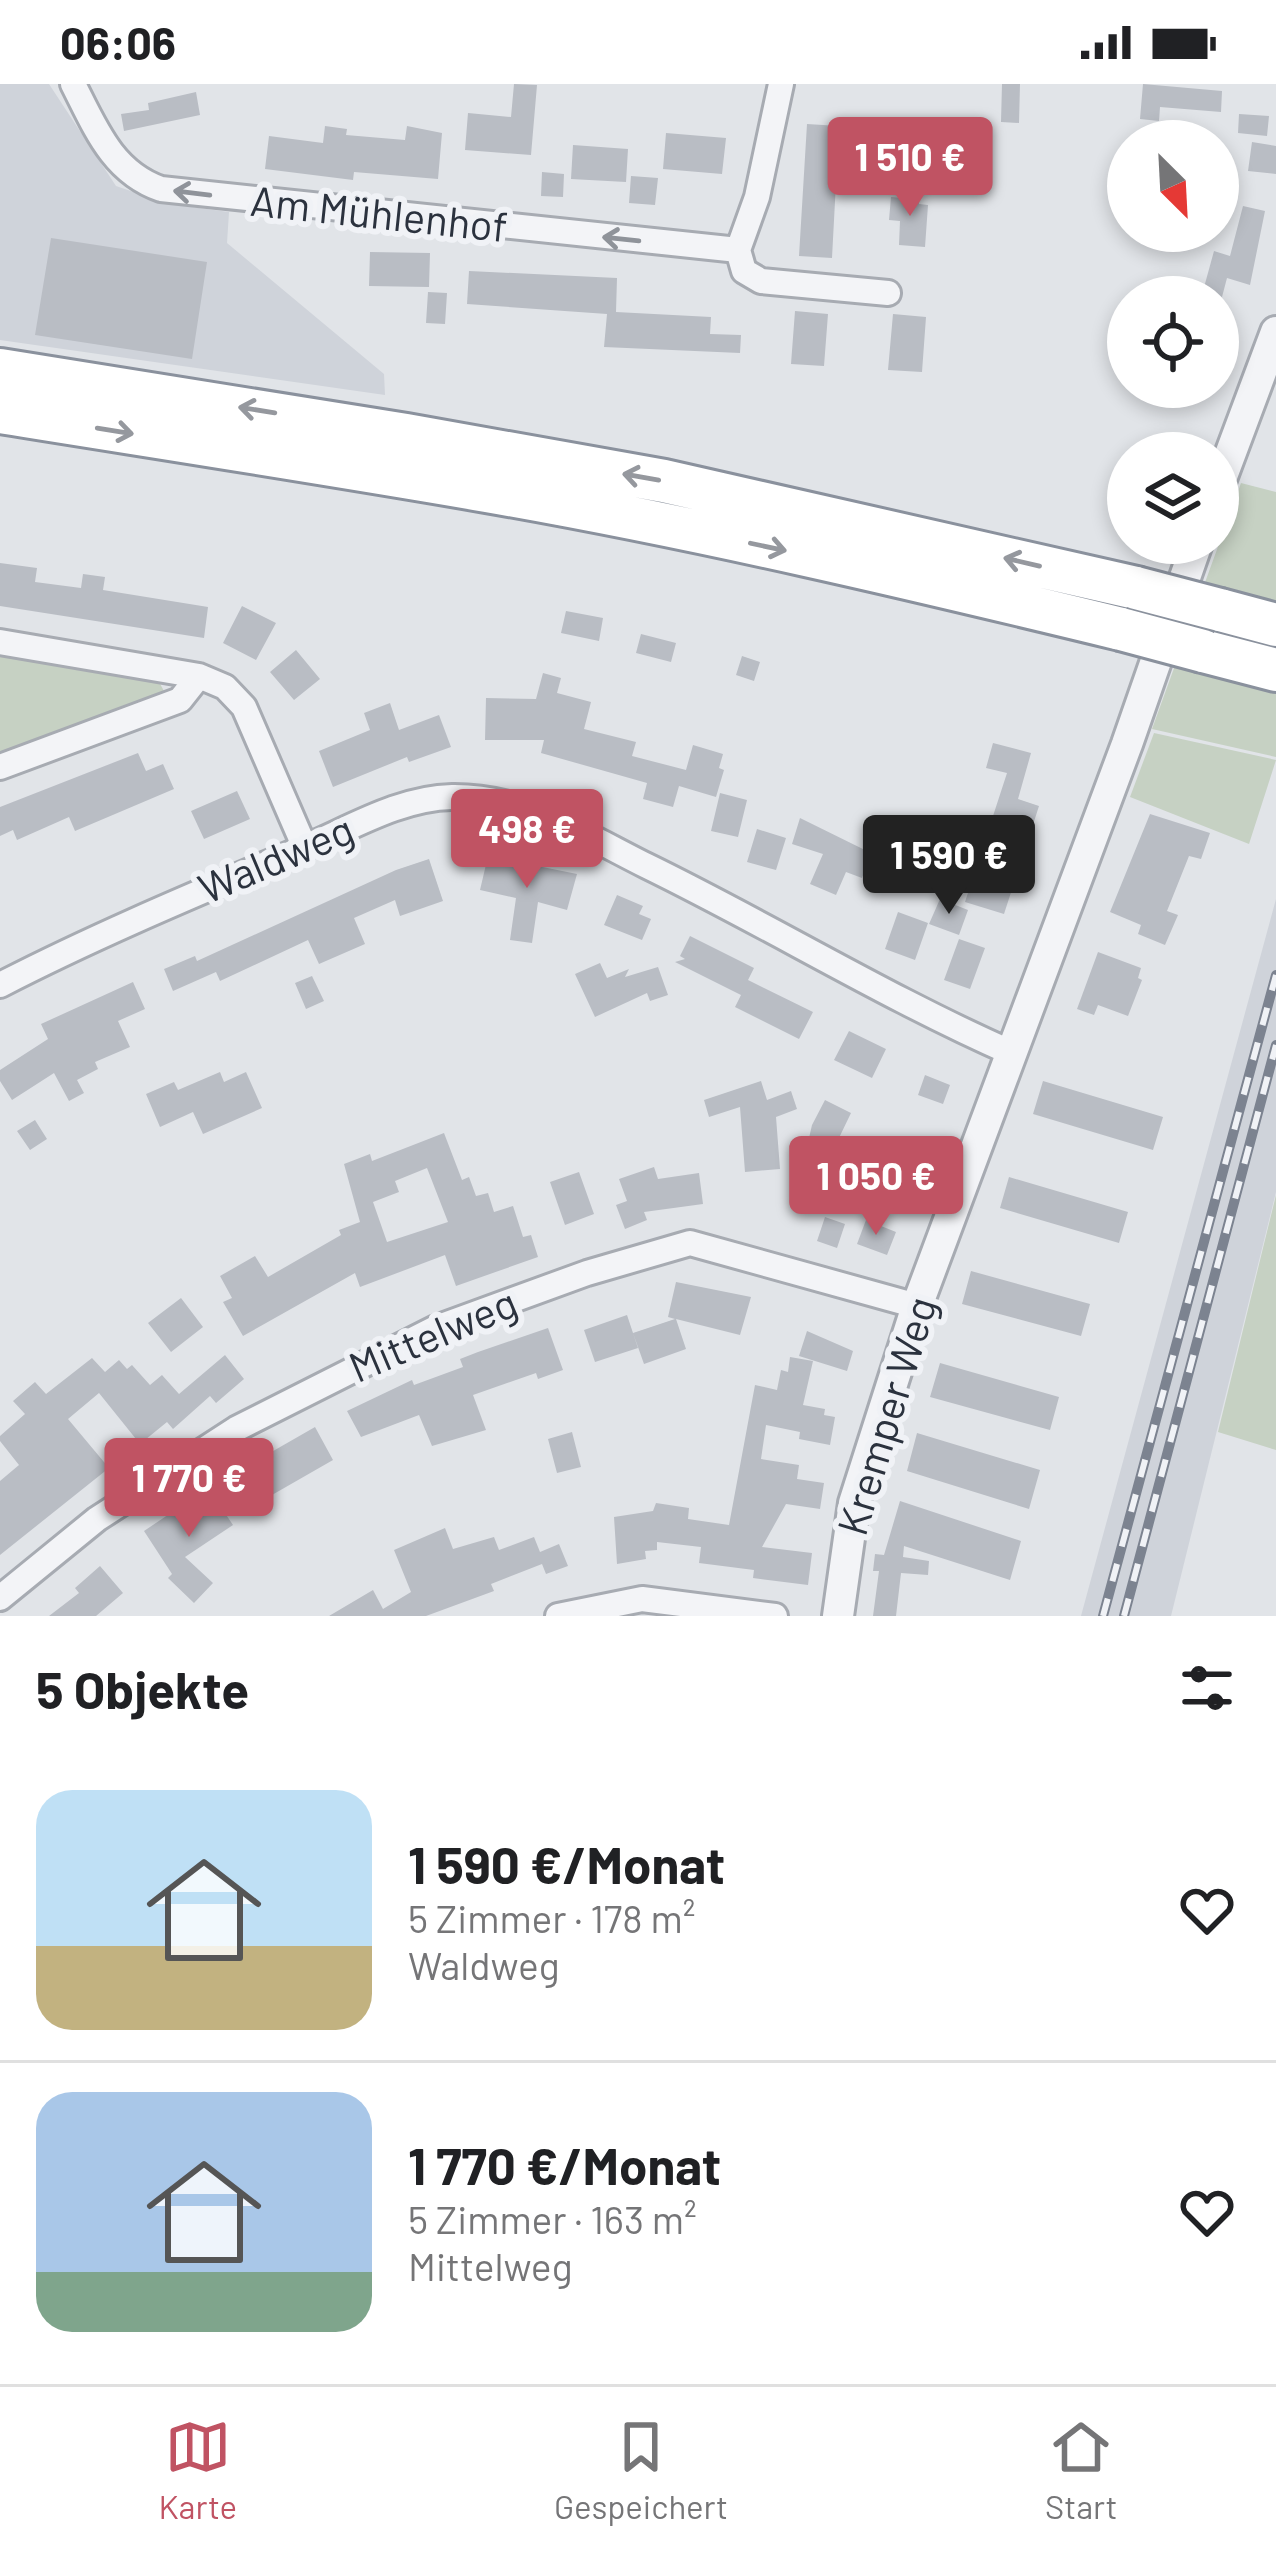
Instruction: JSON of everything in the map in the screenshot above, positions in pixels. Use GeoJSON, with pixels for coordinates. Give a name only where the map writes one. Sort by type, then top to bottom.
{"type":"FeatureCollection","features":[{"type":"Feature","properties":{"kind":"highway"},"geometry":{"type":"LineString","coordinates":[[0,370],[664,481],[1136,588],[1276,625]]}},
{"type":"Feature","properties":{"kind":"highway"},"geometry":{"type":"LineString","coordinates":[[0,412],[656,523],[873,569],[1276,670]]}},
{"type":"Feature","properties":{"kind":"street","name":"Am Mühlenhof"},"geometry":{"type":"LineString","coordinates":[[73,84],[106,147],[133,176],[161,189],[738,250]]}},
{"type":"Feature","properties":{"kind":"street"},"geometry":{"type":"LineString","coordinates":[[781,84],[757,197],[738,250],[744,272],[761,281],[888,293]]}},
{"type":"Feature","properties":{"kind":"street"},"geometry":{"type":"LineString","coordinates":[[1239,432],[1276,332]]}},
{"type":"Feature","properties":{"kind":"street","name":"Kremper Weg"},"geometry":{"type":"LineString","coordinates":[[838,1616],[854,1502],[917,1306],[1189,564]]}},
{"type":"Feature","properties":{"kind":"street"},"geometry":{"type":"LineString","coordinates":[[0,642],[199,676],[225,687],[244,707],[305,848]]}},
{"type":"Feature","properties":{"kind":"street"},"geometry":{"type":"LineString","coordinates":[[0,767],[180,700],[199,676]]}},
{"type":"Feature","properties":{"kind":"street","name":"Waldweg"},"geometry":{"type":"LineString","coordinates":[[0,985],[405,804],[449,797],[492,799],[532,808],[740,911],[943,1023],[1012,1053]]}},
{"type":"Feature","properties":{"kind":"street","name":"Mittelweg"},"geometry":{"type":"LineString","coordinates":[[0,1598],[98,1519],[236,1429],[436,1328],[587,1273],[690,1244],[917,1306]]}},
{"type":"Feature","properties":{"kind":"street"},"geometry":{"type":"LineString","coordinates":[[559,1616],[642,1599],[775,1616]]}},
{"type":"Feature","properties":{"kind":"shaded area"},"geometry":{"type":"Polygon","coordinates":[[[0,84],[49,84],[116,186],[169,204],[229,212],[227,243],[384,374],[385,395],[0,340],[0,84]]]}},
{"type":"Feature","properties":{"kind":"shaded area"},"geometry":{"type":"Polygon","coordinates":[[[1276,899],[1276,1192],[1171,1616],[1081,1616],[1276,899]]]}},
{"type":"Feature","properties":{"kind":"green space"},"geometry":{"type":"Polygon","coordinates":[[[1241,483],[1276,492],[1276,757],[1152,729],[1212,564],[1239,564],[1241,483]]]}},
{"type":"Feature","properties":{"kind":"green space"},"geometry":{"type":"Polygon","coordinates":[[[0,655],[158,680],[165,693],[0,759],[0,655]]]}},
{"type":"Feature","properties":{"kind":"green space"},"geometry":{"type":"Polygon","coordinates":[[[1154,733],[1276,760],[1249,844],[1130,797],[1154,733]]]}},
{"type":"Feature","properties":{"kind":"green space"},"geometry":{"type":"Polygon","coordinates":[[[1276,1195],[1276,1450],[1218,1432],[1276,1195]]]}},
{"type":"Feature","properties":{"kind":"building"},"geometry":{"type":"Polygon","coordinates":[[[514,84],[537,85],[531,155],[465,150],[468,113],[511,117],[514,84]]]}},
{"type":"Feature","properties":{"kind":"building"},"geometry":{"type":"Polygon","coordinates":[[[1002,84],[1020,84],[1019,123],[1001,122],[1002,84]]]}},
{"type":"Feature","properties":{"kind":"building"},"geometry":{"type":"Polygon","coordinates":[[[1143,84],[1222,91],[1221,112],[1160,107],[1159,120],[1140,119],[1143,84]]]}},
{"type":"Feature","properties":{"kind":"building"},"geometry":{"type":"Polygon","coordinates":[[[196,92],[200,115],[124,131],[121,114],[149,110],[148,103],[196,92]]]}},
{"type":"Feature","properties":{"kind":"building"},"geometry":{"type":"Polygon","coordinates":[[[1239,114],[1269,116],[1267,136],[1239,133],[1239,114]]]}},
{"type":"Feature","properties":{"kind":"building"},"geometry":{"type":"Polygon","coordinates":[[[807,124],[839,126],[832,258],[799,256],[807,124]]]}},
{"type":"Feature","properties":{"kind":"building"},"geometry":{"type":"Polygon","coordinates":[[[325,126],[347,129],[346,135],[405,140],[407,126],[442,133],[438,179],[354,172],[353,180],[265,169],[269,136],[323,143],[325,126]]]}},
{"type":"Feature","properties":{"kind":"building"},"geometry":{"type":"Polygon","coordinates":[[[666,133],[726,138],[722,174],[663,169],[666,133]]]}},
{"type":"Feature","properties":{"kind":"building"},"geometry":{"type":"Polygon","coordinates":[[[1252,142],[1276,146],[1276,174],[1248,171],[1252,142]]]}},
{"type":"Feature","properties":{"kind":"building"},"geometry":{"type":"Polygon","coordinates":[[[573,145],[628,149],[626,182],[571,179],[573,145]]]}},
{"type":"Feature","properties":{"kind":"building"},"geometry":{"type":"Polygon","coordinates":[[[542,172],[564,174],[563,197],[541,196],[542,172]]]}},
{"type":"Feature","properties":{"kind":"building"},"geometry":{"type":"Polygon","coordinates":[[[631,176],[658,178],[655,205],[629,203],[631,176]]]}},
{"type":"Feature","properties":{"kind":"building"},"geometry":{"type":"Polygon","coordinates":[[[902,193],[920,194],[919,204],[928,205],[925,247],[899,245],[900,221],[889,220],[891,197],[902,198],[902,193]]]}},
{"type":"Feature","properties":{"kind":"building"},"geometry":{"type":"Polygon","coordinates":[[[1243,206],[1265,211],[1250,285],[1239,282],[1239,276],[1207,276],[1214,252],[1230,256],[1239,252],[1243,206]]]}},
{"type":"Feature","properties":{"kind":"building"},"geometry":{"type":"Polygon","coordinates":[[[51,238],[207,262],[192,359],[35,335],[51,238]]]}},
{"type":"Feature","properties":{"kind":"building"},"geometry":{"type":"Polygon","coordinates":[[[370,252],[430,253],[429,287],[369,286],[370,252]]]}},
{"type":"Feature","properties":{"kind":"building"},"geometry":{"type":"Polygon","coordinates":[[[469,271],[617,278],[616,312],[711,317],[710,334],[741,335],[740,353],[604,347],[607,314],[467,304],[469,271]]]}},
{"type":"Feature","properties":{"kind":"building"},"geometry":{"type":"Polygon","coordinates":[[[428,292],[447,293],[445,324],[426,323],[428,292]]]}},
{"type":"Feature","properties":{"kind":"building"},"geometry":{"type":"Polygon","coordinates":[[[795,311],[828,314],[824,366],[791,364],[795,311]]]}},
{"type":"Feature","properties":{"kind":"building"},"geometry":{"type":"Polygon","coordinates":[[[893,314],[926,317],[922,372],[888,370],[893,314]]]}},
{"type":"Feature","properties":{"kind":"building"},"geometry":{"type":"Polygon","coordinates":[[[0,563],[37,568],[35,582],[81,588],[83,574],[105,577],[103,590],[208,607],[204,638],[0,606],[0,563]]]}},
{"type":"Feature","properties":{"kind":"building"},"geometry":{"type":"Polygon","coordinates":[[[242,606],[276,623],[256,660],[223,643],[242,606]]]}},
{"type":"Feature","properties":{"kind":"building"},"geometry":{"type":"Polygon","coordinates":[[[566,611],[603,618],[599,641],[561,633],[566,611]]]}},
{"type":"Feature","properties":{"kind":"building"},"geometry":{"type":"Polygon","coordinates":[[[641,634],[676,643],[671,662],[636,653],[641,634]]]}},
{"type":"Feature","properties":{"kind":"building"},"geometry":{"type":"Polygon","coordinates":[[[296,650],[320,679],[294,700],[270,672],[296,650]]]}},
{"type":"Feature","properties":{"kind":"building"},"geometry":{"type":"Polygon","coordinates":[[[742,656],[760,662],[754,681],[736,675],[742,656]]]}},
{"type":"Feature","properties":{"kind":"building"},"geometry":{"type":"Polygon","coordinates":[[[543,673],[561,678],[557,693],[591,702],[584,729],[636,742],[632,756],[686,770],[693,745],[723,754],[716,797],[679,786],[673,807],[643,799],[647,783],[541,753],[544,740],[485,740],[486,698],[536,699],[543,673]]]}},
{"type":"Feature","properties":{"kind":"building"},"geometry":{"type":"Polygon","coordinates":[[[390,703],[399,730],[439,715],[451,747],[409,762],[407,757],[333,787],[319,751],[370,730],[364,713],[390,703]]]}},
{"type":"Feature","properties":{"kind":"building"},"geometry":{"type":"Polygon","coordinates":[[[993,743],[1031,753],[1018,799],[1039,806],[1004,914],[965,902],[1007,773],[986,768],[993,743]]]}},
{"type":"Feature","properties":{"kind":"building"},"geometry":{"type":"Polygon","coordinates":[[[138,753],[146,771],[163,764],[174,789],[75,831],[69,817],[17,840],[13,830],[0,836],[0,807],[138,753]]]}},
{"type":"Feature","properties":{"kind":"building"},"geometry":{"type":"Polygon","coordinates":[[[237,791],[250,819],[204,839],[191,811],[237,791]]]}},
{"type":"Feature","properties":{"kind":"building"},"geometry":{"type":"Polygon","coordinates":[[[720,793],[747,800],[738,837],[711,831],[720,793]]]}},
{"type":"Feature","properties":{"kind":"building"},"geometry":{"type":"Polygon","coordinates":[[[1150,814],[1210,833],[1201,859],[1189,856],[1167,911],[1178,915],[1165,945],[1138,934],[1141,925],[1110,912],[1150,814]]]}},
{"type":"Feature","properties":{"kind":"building"},"geometry":{"type":"Polygon","coordinates":[[[800,818],[871,853],[862,878],[846,872],[836,895],[810,884],[823,854],[792,844],[800,818]]]}},
{"type":"Feature","properties":{"kind":"building"},"geometry":{"type":"Polygon","coordinates":[[[757,829],[786,838],[776,870],[747,862],[757,829]]]}},
{"type":"Feature","properties":{"kind":"building"},"geometry":{"type":"Polygon","coordinates":[[[488,856],[577,874],[567,910],[538,902],[532,943],[510,940],[516,898],[480,890],[488,856]]]}},
{"type":"Feature","properties":{"kind":"building"},"geometry":{"type":"Polygon","coordinates":[[[429,859],[443,901],[400,916],[395,900],[354,918],[365,944],[319,964],[308,940],[220,981],[216,972],[173,991],[164,969],[195,956],[197,961],[429,859]]]}},
{"type":"Feature","properties":{"kind":"building"},"geometry":{"type":"Polygon","coordinates":[[[617,895],[643,906],[639,914],[651,919],[642,940],[604,925],[617,895]]]}},
{"type":"Feature","properties":{"kind":"building"},"geometry":{"type":"Polygon","coordinates":[[[940,899],[968,910],[959,935],[929,924],[940,899]]]}},
{"type":"Feature","properties":{"kind":"building"},"geometry":{"type":"Polygon","coordinates":[[[898,912],[928,923],[915,960],[885,949],[898,912]]]}},
{"type":"Feature","properties":{"kind":"building"},"geometry":{"type":"Polygon","coordinates":[[[690,936],[754,968],[748,980],[813,1012],[799,1039],[735,1007],[741,995],[675,962],[685,959],[680,956],[690,936]]]}},
{"type":"Feature","properties":{"kind":"building"},"geometry":{"type":"Polygon","coordinates":[[[959,939],[985,948],[970,989],[944,980],[959,939]]]}},
{"type":"Feature","properties":{"kind":"building"},"geometry":{"type":"Polygon","coordinates":[[[1098,952],[1141,968],[1138,978],[1142,980],[1128,1016],[1098,1005],[1094,1015],[1077,1009],[1098,952]]]}},
{"type":"Feature","properties":{"kind":"building"},"geometry":{"type":"Polygon","coordinates":[[[600,963],[607,978],[629,969],[625,977],[658,967],[668,995],[650,1001],[647,993],[595,1017],[575,974],[600,963]]]}},
{"type":"Feature","properties":{"kind":"building"},"geometry":{"type":"Polygon","coordinates":[[[312,976],[324,1001],[306,1009],[295,983],[312,976]]]}},
{"type":"Feature","properties":{"kind":"building"},"geometry":{"type":"Polygon","coordinates":[[[133,982],[145,1009],[118,1021],[130,1047],[95,1062],[98,1069],[77,1080],[84,1093],[69,1101],[54,1073],[12,1100],[0,1081],[0,1070],[48,1039],[41,1024],[133,982]]]}},
{"type":"Feature","properties":{"kind":"building"},"geometry":{"type":"Polygon","coordinates":[[[849,1031],[886,1049],[872,1078],[834,1060],[849,1031]]]}},
{"type":"Feature","properties":{"kind":"building"},"geometry":{"type":"Polygon","coordinates":[[[220,1072],[224,1082],[246,1072],[262,1108],[203,1134],[193,1112],[160,1127],[146,1094],[174,1082],[178,1090],[220,1072]]]}},
{"type":"Feature","properties":{"kind":"building"},"geometry":{"type":"Polygon","coordinates":[[[925,1075],[950,1085],[943,1104],[918,1095],[925,1075]]]}},
{"type":"Feature","properties":{"kind":"building"},"geometry":{"type":"Polygon","coordinates":[[[761,1081],[767,1100],[791,1091],[797,1109],[776,1117],[780,1169],[745,1172],[740,1107],[709,1117],[704,1100],[761,1081]]]}},
{"type":"Feature","properties":{"kind":"building"},"geometry":{"type":"Polygon","coordinates":[[[1043,1081],[1163,1117],[1153,1150],[1033,1114],[1043,1081]]]}},
{"type":"Feature","properties":{"kind":"building"},"geometry":{"type":"Polygon","coordinates":[[[825,1100],[851,1113],[837,1142],[843,1143],[834,1177],[802,1169],[812,1125],[825,1100]]]}},
{"type":"Feature","properties":{"kind":"building"},"geometry":{"type":"Polygon","coordinates":[[[35,1120],[47,1139],[30,1150],[17,1131],[35,1120]]]}},
{"type":"Feature","properties":{"kind":"building"},"geometry":{"type":"Polygon","coordinates":[[[444,1133],[462,1180],[469,1177],[476,1196],[488,1193],[494,1212],[513,1206],[523,1237],[531,1235],[538,1257],[456,1286],[445,1255],[360,1287],[355,1273],[243,1336],[223,1302],[232,1298],[220,1276],[255,1256],[268,1277],[341,1235],[339,1230],[360,1222],[344,1164],[370,1154],[372,1161],[444,1133]],[[427,1168],[395,1181],[399,1192],[373,1202],[387,1242],[448,1222],[427,1168]]]}},
{"type":"Feature","properties":{"kind":"building"},"geometry":{"type":"Polygon","coordinates":[[[889,1146],[923,1158],[915,1182],[881,1170],[889,1146]]]}},
{"type":"Feature","properties":{"kind":"building"},"geometry":{"type":"Polygon","coordinates":[[[654,1167],[658,1179],[699,1173],[703,1204],[644,1212],[647,1220],[625,1229],[616,1205],[627,1201],[619,1179],[654,1167]]]}},
{"type":"Feature","properties":{"kind":"building"},"geometry":{"type":"Polygon","coordinates":[[[579,1172],[594,1214],[565,1225],[550,1182],[579,1172]]]}},
{"type":"Feature","properties":{"kind":"building"},"geometry":{"type":"Polygon","coordinates":[[[1009,1177],[1128,1212],[1119,1243],[1000,1208],[1009,1177]]]}},
{"type":"Feature","properties":{"kind":"building"},"geometry":{"type":"Polygon","coordinates":[[[825,1217],[845,1224],[837,1248],[817,1241],[825,1217]]]}},
{"type":"Feature","properties":{"kind":"building"},"geometry":{"type":"Polygon","coordinates":[[[866,1220],[896,1232],[887,1255],[857,1244],[866,1220]]]}},
{"type":"Feature","properties":{"kind":"building"},"geometry":{"type":"Polygon","coordinates":[[[971,1271],[1090,1304],[1081,1336],[962,1304],[971,1271]]]}},
{"type":"Feature","properties":{"kind":"building"},"geometry":{"type":"Polygon","coordinates":[[[676,1282],[751,1297],[740,1335],[676,1319],[686,1349],[644,1364],[633,1333],[675,1319],[668,1317],[676,1282]]]}},
{"type":"Feature","properties":{"kind":"building"},"geometry":{"type":"Polygon","coordinates":[[[181,1298],[203,1327],[171,1352],[148,1323],[181,1298]]]}},
{"type":"Feature","properties":{"kind":"building"},"geometry":{"type":"Polygon","coordinates":[[[627,1315],[638,1348],[595,1362],[584,1330],[627,1315]]]}},
{"type":"Feature","properties":{"kind":"building"},"geometry":{"type":"Polygon","coordinates":[[[548,1328],[563,1370],[538,1379],[536,1373],[473,1395],[486,1430],[432,1446],[419,1415],[361,1437],[347,1411],[412,1380],[414,1385],[463,1367],[460,1359],[548,1328]]]}},
{"type":"Feature","properties":{"kind":"building"},"geometry":{"type":"Polygon","coordinates":[[[807,1331],[853,1351],[847,1371],[799,1356],[807,1331]]]}},
{"type":"Feature","properties":{"kind":"building"},"geometry":{"type":"Polygon","coordinates":[[[225,1355],[244,1379],[216,1403],[210,1396],[173,1429],[167,1422],[140,1444],[99,1393],[68,1419],[109,1468],[0,1555],[0,1481],[19,1465],[0,1436],[25,1414],[13,1401],[35,1382],[46,1394],[92,1358],[105,1372],[119,1360],[127,1369],[132,1365],[150,1385],[162,1375],[179,1394],[225,1355]]]}},
{"type":"Feature","properties":{"kind":"building"},"geometry":{"type":"Polygon","coordinates":[[[790,1357],[813,1361],[803,1405],[825,1409],[824,1415],[835,1417],[830,1445],[766,1425],[761,1459],[799,1465],[797,1479],[824,1483],[820,1509],[786,1504],[762,1547],[812,1553],[808,1585],[753,1578],[754,1570],[699,1563],[701,1547],[657,1542],[657,1550],[645,1551],[646,1559],[617,1564],[614,1517],[653,1511],[656,1503],[689,1508],[688,1519],[729,1525],[755,1385],[777,1390],[781,1370],[788,1372],[790,1357]]]}},
{"type":"Feature","properties":{"kind":"building"},"geometry":{"type":"Polygon","coordinates":[[[940,1363],[1059,1397],[1050,1430],[930,1397],[940,1363]]]}},
{"type":"Feature","properties":{"kind":"building"},"geometry":{"type":"Polygon","coordinates":[[[315,1427],[333,1460],[258,1503],[240,1470],[315,1427]]]}},
{"type":"Feature","properties":{"kind":"building"},"geometry":{"type":"Polygon","coordinates":[[[572,1432],[581,1467],[557,1473],[548,1439],[572,1432]]]}},
{"type":"Feature","properties":{"kind":"building"},"geometry":{"type":"Polygon","coordinates":[[[917,1433],[1040,1470],[1029,1509],[907,1471],[917,1433]]]}},
{"type":"Feature","properties":{"kind":"building"},"geometry":{"type":"Polygon","coordinates":[[[208,1488],[233,1525],[185,1557],[213,1583],[194,1603],[168,1578],[172,1574],[144,1531],[208,1488]]]}},
{"type":"Feature","properties":{"kind":"building"},"geometry":{"type":"Polygon","coordinates":[[[900,1501],[1021,1541],[1010,1580],[904,1546],[903,1557],[929,1561],[928,1575],[901,1573],[896,1616],[873,1616],[879,1571],[873,1571],[875,1554],[884,1555],[900,1501]]]}},
{"type":"Feature","properties":{"kind":"building"},"geometry":{"type":"Polygon","coordinates":[[[445,1528],[453,1549],[494,1537],[499,1550],[534,1537],[540,1552],[559,1544],[568,1566],[546,1574],[542,1564],[491,1584],[494,1591],[426,1616],[329,1616],[373,1590],[383,1609],[411,1592],[394,1550],[445,1528]]]}},
{"type":"Feature","properties":{"kind":"building"},"geometry":{"type":"Polygon","coordinates":[[[100,1566],[123,1593],[96,1616],[49,1616],[79,1593],[75,1588],[100,1566]]]}},
{"type":"Feature","properties":{"kind":"railway"},"geometry":{"type":"LineString","coordinates":[[1103,1616],[1276,975]]}},
{"type":"Feature","properties":{"kind":"railway"},"geometry":{"type":"LineString","coordinates":[[1124,1616],[1276,1045]]}}]}
